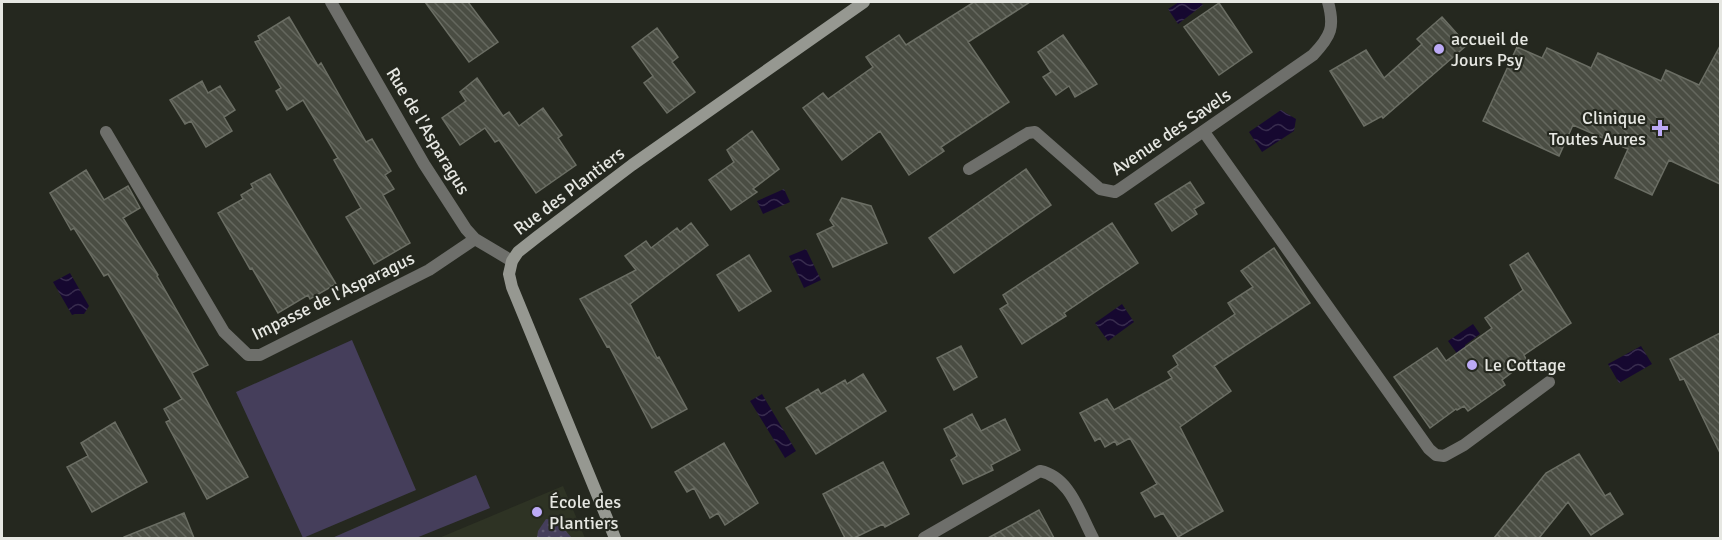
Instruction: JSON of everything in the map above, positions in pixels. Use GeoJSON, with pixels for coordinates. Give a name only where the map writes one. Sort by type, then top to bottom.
{"type":"FeatureCollection","features":[{"type":"Feature","properties":{"kind":"street","name":"Rue de l'Asparagus"},"geometry":{"type":"LineString","coordinates":[[331,2],[424,164],[475,239],[512,261]]}},
{"type":"Feature","properties":{"kind":"street","name":"Rue des Plantiers"},"geometry":{"type":"LineString","coordinates":[[615,538],[512,287],[509,274],[512,261],[537,237],[632,165],[864,2]]}},
{"type":"Feature","properties":{"kind":"street","name":"Avenue des Savels"},"geometry":{"type":"LineString","coordinates":[[969,169],[1028,133],[1035,132],[1100,189],[1114,192],[1313,55],[1329,36],[1332,26],[1328,2]]}},
{"type":"Feature","properties":{"kind":"street","name":"Impasse de l'Asparagus"},"geometry":{"type":"LineString","coordinates":[[106,132],[224,332],[248,355],[260,355],[429,270],[475,239]]}},
{"type":"Feature","properties":{"kind":"street"},"geometry":{"type":"LineString","coordinates":[[1204,132],[1422,440],[1436,455],[1444,456],[1464,445],[1549,382]]}},
{"type":"Feature","properties":{"kind":"street"},"geometry":{"type":"LineString","coordinates":[[924,538],[1040,471],[1053,475],[1068,490],[1092,538]]}},
{"type":"Feature","properties":{"kind":"shaded area"},"geometry":{"type":"Polygon","coordinates":[[[352,340],[416,490],[303,538],[236,392],[352,340]]]}},
{"type":"Feature","properties":{"kind":"shaded area"},"geometry":{"type":"Polygon","coordinates":[[[476,475],[490,508],[416,538],[332,538],[476,475]]]}},
{"type":"Feature","properties":{"kind":"shaded area","name":"École des Plantiers"},"geometry":{"type":"Polygon","coordinates":[[[563,486],[585,538],[439,538],[563,486]]]}},
{"type":"Feature","properties":{"kind":"shaded area"},"geometry":{"type":"Polygon","coordinates":[[[546,519],[556,520],[572,538],[537,538],[538,531],[546,519]]]}},
{"type":"Feature","properties":{"kind":"water"},"geometry":{"type":"Polygon","coordinates":[[[1179,2],[1200,2],[1203,5],[1178,24],[1168,9],[1179,2]]]}},
{"type":"Feature","properties":{"kind":"water"},"geometry":{"type":"Polygon","coordinates":[[[1281,110],[1296,119],[1294,131],[1262,152],[1249,132],[1281,110]]]}},
{"type":"Feature","properties":{"kind":"water"},"geometry":{"type":"Polygon","coordinates":[[[784,189],[790,202],[763,214],[757,201],[784,189]]]}},
{"type":"Feature","properties":{"kind":"water"},"geometry":{"type":"Polygon","coordinates":[[[806,249],[821,280],[804,288],[789,256],[806,249]]]}},
{"type":"Feature","properties":{"kind":"water"},"geometry":{"type":"Polygon","coordinates":[[[70,273],[89,306],[84,314],[72,315],[53,282],[70,273]]]}},
{"type":"Feature","properties":{"kind":"water"},"geometry":{"type":"Polygon","coordinates":[[[1122,304],[1134,322],[1108,341],[1095,323],[1122,304]]]}},
{"type":"Feature","properties":{"kind":"water"},"geometry":{"type":"Polygon","coordinates":[[[1473,324],[1480,334],[1465,345],[1465,349],[1458,355],[1448,341],[1473,324]]]}},
{"type":"Feature","properties":{"kind":"water"},"geometry":{"type":"Polygon","coordinates":[[[1641,346],[1652,364],[1619,383],[1608,364],[1641,346]]]}},
{"type":"Feature","properties":{"kind":"water"},"geometry":{"type":"Polygon","coordinates":[[[762,394],[796,451],[785,458],[750,401],[762,394]]]}},
{"type":"Feature","properties":{"kind":"building"},"geometry":{"type":"Polygon","coordinates":[[[425,2],[468,2],[498,42],[469,62],[425,2]]]}},
{"type":"Feature","properties":{"kind":"building"},"geometry":{"type":"Polygon","coordinates":[[[974,2],[1030,2],[968,42],[1009,102],[941,147],[944,151],[909,175],[880,131],[842,160],[803,108],[823,93],[828,99],[873,67],[866,57],[899,35],[906,45],[974,2]]]}},
{"type":"Feature","properties":{"kind":"building"},"geometry":{"type":"Polygon","coordinates":[[[1219,3],[1252,52],[1219,75],[1184,27],[1219,3]]]}},
{"type":"Feature","properties":{"kind":"building"},"geometry":{"type":"Polygon","coordinates":[[[289,17],[318,66],[321,63],[366,142],[372,139],[391,171],[385,175],[394,189],[383,195],[410,243],[374,264],[346,217],[361,208],[334,160],[338,158],[303,100],[287,110],[276,91],[281,88],[255,42],[260,40],[258,36],[289,17]]]}},
{"type":"Feature","properties":{"kind":"building"},"geometry":{"type":"Polygon","coordinates":[[[1442,17],[1467,45],[1383,118],[1382,116],[1364,126],[1330,71],[1366,50],[1384,78],[1422,44],[1417,39],[1442,17]]]}},
{"type":"Feature","properties":{"kind":"building"},"geometry":{"type":"Polygon","coordinates":[[[657,28],[678,57],[672,62],[695,92],[667,113],[644,83],[653,76],[632,47],[657,28]]]}},
{"type":"Feature","properties":{"kind":"building"},"geometry":{"type":"Polygon","coordinates":[[[1063,35],[1097,84],[1075,97],[1069,86],[1056,95],[1043,77],[1051,72],[1038,52],[1063,35]]]}},
{"type":"Feature","properties":{"kind":"building","name":"Clinique Toutes Aures"},"geometry":{"type":"Polygon","coordinates":[[[1720,46],[1720,184],[1669,160],[1652,195],[1615,178],[1628,149],[1573,125],[1559,156],[1483,121],[1517,47],[1542,58],[1547,48],[1591,68],[1598,53],[1661,81],[1666,70],[1699,85],[1720,46]]]}},
{"type":"Feature","properties":{"kind":"building"},"geometry":{"type":"Polygon","coordinates":[[[477,78],[503,116],[509,112],[519,126],[543,108],[562,135],[558,138],[576,165],[536,193],[499,140],[495,142],[485,128],[460,145],[442,118],[466,101],[460,92],[477,78]]]}},
{"type":"Feature","properties":{"kind":"building"},"geometry":{"type":"Polygon","coordinates":[[[202,81],[208,93],[220,86],[235,110],[224,117],[232,131],[206,147],[191,121],[185,124],[170,100],[202,81]]]}},
{"type":"Feature","properties":{"kind":"building"},"geometry":{"type":"Polygon","coordinates":[[[752,131],[779,169],[753,189],[757,192],[731,210],[709,180],[734,162],[727,150],[752,131]]]}},
{"type":"Feature","properties":{"kind":"building"},"geometry":{"type":"Polygon","coordinates":[[[1026,169],[1051,205],[954,273],[929,238],[1026,169]]]}},
{"type":"Feature","properties":{"kind":"building"},"geometry":{"type":"Polygon","coordinates":[[[86,170],[104,200],[128,186],[140,208],[123,218],[208,365],[192,373],[248,477],[207,499],[166,422],[170,420],[164,409],[182,399],[108,274],[104,276],[74,228],[71,230],[50,193],[86,170]]]}},
{"type":"Feature","properties":{"kind":"building"},"geometry":{"type":"Polygon","coordinates":[[[270,174],[336,284],[310,299],[308,295],[278,313],[218,213],[243,199],[241,195],[253,188],[251,184],[270,174]]]}},
{"type":"Feature","properties":{"kind":"building"},"geometry":{"type":"Polygon","coordinates":[[[1190,182],[1204,203],[1194,209],[1197,214],[1172,231],[1155,204],[1190,182]]]}},
{"type":"Feature","properties":{"kind":"building"},"geometry":{"type":"Polygon","coordinates":[[[842,198],[871,206],[887,243],[833,267],[817,234],[834,226],[830,220],[842,198]]]}},
{"type":"Feature","properties":{"kind":"building"},"geometry":{"type":"Polygon","coordinates":[[[691,223],[708,245],[630,304],[657,358],[659,357],[687,409],[652,428],[609,346],[607,347],[580,299],[636,270],[625,256],[646,241],[651,248],[677,228],[680,232],[691,223]]]}},
{"type":"Feature","properties":{"kind":"building"},"geometry":{"type":"Polygon","coordinates":[[[1112,223],[1138,263],[1064,313],[1066,316],[1022,344],[1000,309],[1008,304],[1003,295],[1112,223]]]}},
{"type":"Feature","properties":{"kind":"building"},"geometry":{"type":"Polygon","coordinates":[[[1274,248],[1310,303],[1214,366],[1231,391],[1180,427],[1223,511],[1178,537],[1163,513],[1155,517],[1141,493],[1157,484],[1130,438],[1117,445],[1115,441],[1105,447],[1100,438],[1095,441],[1080,413],[1107,399],[1114,410],[1172,378],[1168,372],[1178,365],[1173,356],[1235,314],[1228,303],[1253,287],[1241,271],[1274,248]]]}},
{"type":"Feature","properties":{"kind":"building"},"geometry":{"type":"Polygon","coordinates":[[[1528,253],[1571,323],[1524,355],[1527,361],[1502,380],[1505,385],[1468,411],[1464,406],[1456,409],[1430,428],[1394,377],[1437,348],[1446,361],[1492,328],[1485,318],[1523,290],[1510,265],[1528,253]]]}},
{"type":"Feature","properties":{"kind":"building"},"geometry":{"type":"Polygon","coordinates":[[[749,255],[771,291],[739,311],[717,275],[749,255]]]}},
{"type":"Feature","properties":{"kind":"building"},"geometry":{"type":"Polygon","coordinates":[[[1720,333],[1720,453],[1684,379],[1680,380],[1670,359],[1720,333]]]}},
{"type":"Feature","properties":{"kind":"building"},"geometry":{"type":"Polygon","coordinates":[[[961,346],[977,377],[954,390],[937,358],[961,346]]]}},
{"type":"Feature","properties":{"kind":"building"},"geometry":{"type":"Polygon","coordinates":[[[863,374],[886,411],[816,454],[786,408],[818,389],[821,394],[845,380],[847,384],[863,374]]]}},
{"type":"Feature","properties":{"kind":"building"},"geometry":{"type":"Polygon","coordinates":[[[972,414],[981,431],[1005,419],[1020,450],[991,465],[993,470],[963,484],[951,460],[957,456],[944,429],[972,414]]]}},
{"type":"Feature","properties":{"kind":"building"},"geometry":{"type":"Polygon","coordinates":[[[115,422],[147,482],[92,512],[67,467],[88,456],[81,443],[115,422]]]}},
{"type":"Feature","properties":{"kind":"building"},"geometry":{"type":"Polygon","coordinates":[[[724,443],[758,503],[725,525],[718,513],[710,518],[694,488],[687,492],[675,472],[724,443]]]}},
{"type":"Feature","properties":{"kind":"building"},"geometry":{"type":"Polygon","coordinates":[[[1579,454],[1605,496],[1610,493],[1623,514],[1591,535],[1568,502],[1539,538],[1494,538],[1546,473],[1579,454]]]}},
{"type":"Feature","properties":{"kind":"building"},"geometry":{"type":"Polygon","coordinates":[[[883,462],[909,514],[885,527],[883,524],[854,538],[845,538],[823,494],[883,462]]]}},
{"type":"Feature","properties":{"kind":"building"},"geometry":{"type":"Polygon","coordinates":[[[1039,510],[1054,538],[988,538],[1039,510]]]}},
{"type":"Feature","properties":{"kind":"building"},"geometry":{"type":"Polygon","coordinates":[[[184,513],[194,538],[124,538],[124,537],[184,513]]]}},
{"type":"Feature","properties":{"kind":"place","name":"accueil de Jours Psy"},"geometry":{"type":"Point","coordinates":[1439,49]}},
{"type":"Feature","properties":{"kind":"place","name":"Clinique Toutes Aures"},"geometry":{"type":"Point","coordinates":[1660,128]}},
{"type":"Feature","properties":{"kind":"place","name":"Le Cottage"},"geometry":{"type":"Point","coordinates":[1472,365]}},
{"type":"Feature","properties":{"kind":"place","name":"École des Plantiers"},"geometry":{"type":"Point","coordinates":[537,512]}}]}
